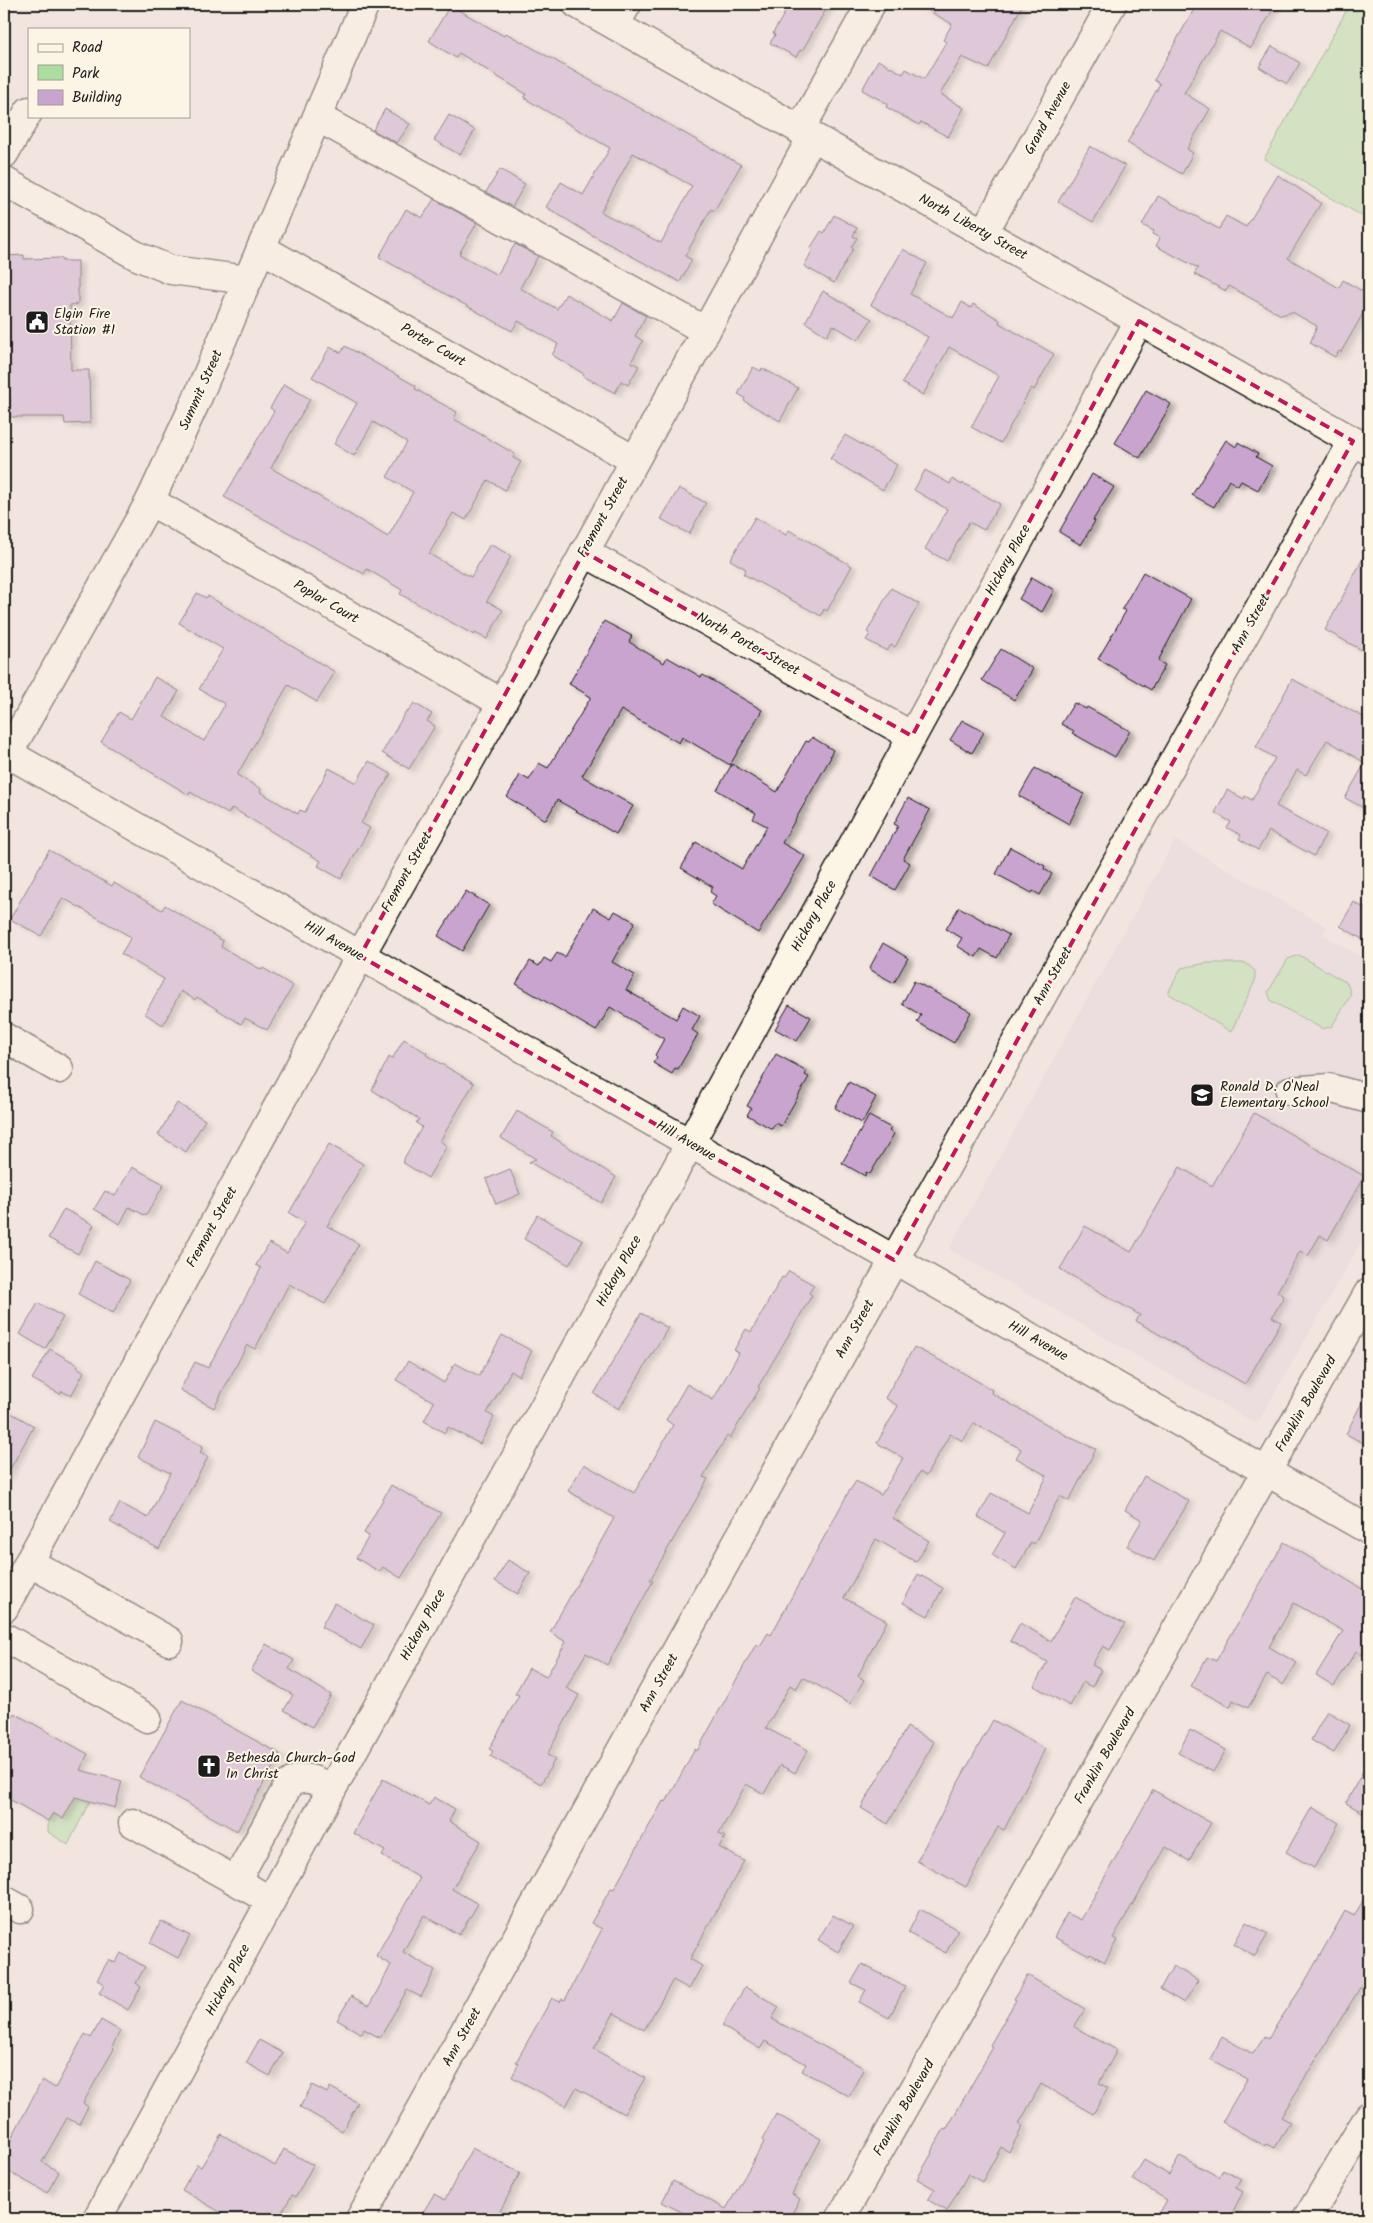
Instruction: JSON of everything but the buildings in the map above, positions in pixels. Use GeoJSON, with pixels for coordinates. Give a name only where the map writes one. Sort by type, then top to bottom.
{"type":"FeatureCollection","features":[{"type":"Feature","properties":{"kind":"street","name":"Summit Street"},"geometry":{"type":"LineString","coordinates":[[5,755],[150,501],[197,399],[366,4]]}},
{"type":"Feature","properties":{"kind":"street","name":"North Liberty Street"},"geometry":{"type":"LineString","coordinates":[[577,4],[621,14],[806,133],[1361,445]]}},
{"type":"Feature","properties":{"kind":"street","name":"Fremont Street"},"geometry":{"type":"LineString","coordinates":[[4,1608],[360,956],[706,332],[871,4]]}},
{"type":"Feature","properties":{"kind":"street","name":"Grand Avenue"},"geometry":{"type":"LineString","coordinates":[[984,232],[1112,4]]}},
{"type":"Feature","properties":{"kind":"street"},"geometry":{"type":"LineString","coordinates":[[4,154],[28,113]]}},
{"type":"Feature","properties":{"kind":"street"},"geometry":{"type":"LineString","coordinates":[[317,117],[706,332]]}},
{"type":"Feature","properties":{"kind":"street"},"geometry":{"type":"LineString","coordinates":[[4,182],[137,256],[160,266],[171,270],[248,280]]}},
{"type":"Feature","properties":{"kind":"street","name":"Porter Court"},"geometry":{"type":"LineString","coordinates":[[261,248],[634,460]]}},
{"type":"Feature","properties":{"kind":"street","name":"Hickory Place"},"geometry":{"type":"LineString","coordinates":[[97,2219],[332,1789],[690,1144],[1138,321]]}},
{"type":"Feature","properties":{"kind":"street","name":"Ann Street"},"geometry":{"type":"LineString","coordinates":[[360,2219],[894,1260],[1361,445]]}},
{"type":"Feature","properties":{"kind":"street","name":"Poplar Court"},"geometry":{"type":"LineString","coordinates":[[150,501],[502,703]]}},
{"type":"Feature","properties":{"kind":"street","name":"North Porter Street"},"geometry":{"type":"LineString","coordinates":[[584,552],[912,736]]}},
{"type":"Feature","properties":{"kind":"street","name":"Hill Avenue"},"geometry":{"type":"LineString","coordinates":[[5,755],[1369,1530]]}},
{"type":"Feature","properties":{"kind":"street"},"geometry":{"type":"LineString","coordinates":[[6,1038],[58,1069]]}},
{"type":"Feature","properties":{"kind":"street"},"geometry":{"type":"LineString","coordinates":[[1290,1091],[1329,1088],[1369,1099]]}},
{"type":"Feature","properties":{"kind":"street","name":"Franklin Boulevard"},"geometry":{"type":"LineString","coordinates":[[840,2219],[1369,1292]]}},
{"type":"Feature","properties":{"kind":"street"},"geometry":{"type":"LineString","coordinates":[[29,1562],[169,1640]]}},
{"type":"Feature","properties":{"kind":"street"},"geometry":{"type":"LineString","coordinates":[[4,1637],[148,1718]]}},
{"type":"Feature","properties":{"kind":"street"},"geometry":{"type":"LineString","coordinates":[[236,1881],[289,1784],[294,1780],[308,1778],[332,1789]]}},
{"type":"Feature","properties":{"kind":"street"},"geometry":{"type":"LineString","coordinates":[[133,1824],[271,1901]]}},
{"type":"Feature","properties":{"kind":"street"},"geometry":{"type":"LineString","coordinates":[[1307,2219],[1369,2116]]}},
{"type":"Feature","properties":{"kind":"highlighted area"},"geometry":{"type":"Polygon","coordinates":[[[1139,321],[1353,441],[894,1260],[360,956],[584,552],[912,736],[1139,321]]]}},
{"type":"Feature","properties":{"kind":"shaded area","name":"Ronald D. O'Neal Elementary School"},"geometry":{"type":"Polygon","coordinates":[[[1175,840],[1327,927],[1323,935],[1369,961],[1369,1228],[1257,1424],[949,1249],[1175,840]]]}},
{"type":"Feature","properties":{"kind":"green space"},"geometry":{"type":"Polygon","coordinates":[[[1350,4],[1369,4],[1369,220],[1264,159],[1350,4]]]}},
{"type":"Feature","properties":{"kind":"green space"},"geometry":{"type":"Polygon","coordinates":[[[1299,955],[1347,983],[1351,995],[1332,1026],[1323,1029],[1271,1001],[1268,992],[1288,959],[1299,955]]]}},
{"type":"Feature","properties":{"kind":"green space"},"geometry":{"type":"Polygon","coordinates":[[[1207,963],[1246,963],[1255,971],[1255,981],[1231,1032],[1168,993],[1181,968],[1207,963]]]}},
{"type":"Feature","properties":{"kind":"green space"},"geometry":{"type":"Polygon","coordinates":[[[82,1784],[90,1801],[68,1845],[48,1832],[48,1821],[53,1813],[63,1819],[82,1784]]]}},
{"type":"Feature","properties":{"kind":"place","name":"Elgin Fire Station #1"},"geometry":{"type":"Point","coordinates":[37,322]}},
{"type":"Feature","properties":{"kind":"place","name":"Ronald D. O'Neal Elementary School"},"geometry":{"type":"Point","coordinates":[1202,1095]}},
{"type":"Feature","properties":{"kind":"place","name":"Bethesda Church-God In Christ"},"geometry":{"type":"Point","coordinates":[209,1766]}}]}
